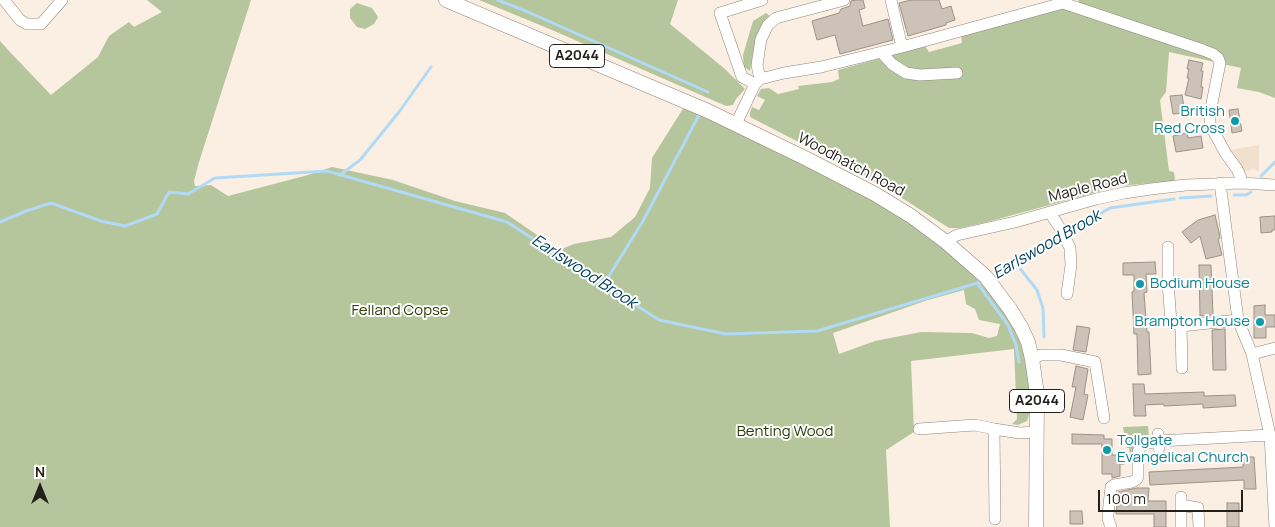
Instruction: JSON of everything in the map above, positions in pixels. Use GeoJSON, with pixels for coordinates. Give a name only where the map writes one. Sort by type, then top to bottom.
{"type":"FeatureCollection","features":[{"type":"Feature","properties":{"kind":"main road","name":"Woodhatch Road"},"geometry":{"type":"LineString","coordinates":[[446,0],[736,124],[875,194],[946,242],[990,282],[1010,309],[1028,342],[1037,394],[1036,527]]}},
{"type":"Feature","properties":{"kind":"street"},"geometry":{"type":"LineString","coordinates":[[4,0],[20,20],[27,24],[41,24],[62,0]]}},
{"type":"Feature","properties":{"kind":"street"},"geometry":{"type":"LineString","coordinates":[[844,0],[720,13],[742,77],[757,81],[784,73],[821,68],[1064,2],[1203,50],[1218,58],[1220,63],[1210,113],[1210,125],[1226,154],[1238,169],[1242,183]]}},
{"type":"Feature","properties":{"kind":"street"},"geometry":{"type":"LineString","coordinates":[[891,0],[902,47]]}},
{"type":"Feature","properties":{"kind":"street"},"geometry":{"type":"LineString","coordinates":[[736,124],[757,81],[761,38],[768,25],[768,7]]}},
{"type":"Feature","properties":{"kind":"street"},"geometry":{"type":"LineString","coordinates":[[881,52],[892,64],[906,73],[920,75],[957,73]]}},
{"type":"Feature","properties":{"kind":"street"},"geometry":{"type":"LineString","coordinates":[[1220,183],[1238,320],[1252,354],[1270,435],[1275,527]]}},
{"type":"Feature","properties":{"kind":"street","name":"Maple Road"},"geometry":{"type":"LineString","coordinates":[[946,242],[950,238],[957,236],[1124,193],[1220,183],[1275,185]]}},
{"type":"Feature","properties":{"kind":"street"},"geometry":{"type":"LineString","coordinates":[[1050,213],[1070,248],[1071,265],[1067,294]]}},
{"type":"Feature","properties":{"kind":"street"},"geometry":{"type":"LineString","coordinates":[[1168,247],[1170,322],[1181,326],[1238,320]]}},
{"type":"Feature","properties":{"kind":"street"},"geometry":{"type":"LineString","coordinates":[[1181,326],[1182,368]]}},
{"type":"Feature","properties":{"kind":"street"},"geometry":{"type":"LineString","coordinates":[[1252,354],[1275,348]]}},
{"type":"Feature","properties":{"kind":"street"},"geometry":{"type":"LineString","coordinates":[[1032,359],[1041,355],[1061,355],[1095,362],[1104,418]]}},
{"type":"Feature","properties":{"kind":"street"},"geometry":{"type":"LineString","coordinates":[[919,429],[975,425],[1020,433],[1037,432]]}},
{"type":"Feature","properties":{"kind":"street"},"geometry":{"type":"LineString","coordinates":[[994,429],[995,519]]}},
{"type":"Feature","properties":{"kind":"street"},"geometry":{"type":"LineString","coordinates":[[1111,527],[1108,514],[1111,487],[1132,482],[1136,479],[1138,476],[1138,456],[1142,444],[1159,441],[1270,435]]}},
{"type":"Feature","properties":{"kind":"street"},"geometry":{"type":"LineString","coordinates":[[1181,527],[1181,501],[1198,508],[1198,527]]}},
{"type":"Feature","properties":{"kind":"shaded area"},"geometry":{"type":"Polygon","coordinates":[[[1259,145],[1259,172],[1253,169],[1244,172],[1230,150],[1259,145]]]}},
{"type":"Feature","properties":{"kind":"green space"},"geometry":{"type":"Polygon","coordinates":[[[147,0],[251,0],[199,162],[194,181],[195,186],[211,185],[228,196],[332,167],[393,180],[455,201],[505,213],[559,250],[574,244],[611,237],[635,217],[650,188],[652,158],[684,107],[800,160],[896,212],[948,249],[994,297],[1018,333],[1029,382],[1030,411],[1027,421],[1018,425],[1012,424],[1017,419],[1014,349],[911,361],[914,432],[886,450],[890,527],[0,527],[0,41],[51,95],[98,57],[109,36],[129,22],[134,27],[162,12],[147,0]],[[964,290],[928,300],[833,333],[839,354],[875,341],[921,332],[972,333],[989,338],[997,336],[1000,324],[979,320],[975,309],[966,304],[964,290]]]}},
{"type":"Feature","properties":{"kind":"green space"},"geometry":{"type":"Polygon","coordinates":[[[479,0],[678,0],[670,24],[725,69],[745,89],[733,105],[726,106],[479,0]]]}},
{"type":"Feature","properties":{"kind":"green space"},"geometry":{"type":"Polygon","coordinates":[[[1078,0],[1275,0],[1275,98],[1259,92],[1237,88],[1241,68],[1223,64],[1086,7],[1078,0]]]}},
{"type":"Feature","properties":{"kind":"green space"},"geometry":{"type":"Polygon","coordinates":[[[357,3],[372,8],[378,17],[374,24],[365,29],[357,27],[350,18],[350,9],[357,3]]]}},
{"type":"Feature","properties":{"kind":"green space"},"geometry":{"type":"Polygon","coordinates":[[[1062,8],[1210,58],[1215,62],[1169,52],[1166,92],[1160,100],[1169,171],[1174,172],[1175,179],[1173,181],[1120,186],[987,222],[960,228],[949,228],[902,198],[849,168],[750,117],[752,107],[759,110],[765,100],[757,96],[761,89],[769,88],[778,94],[799,89],[798,86],[832,82],[839,79],[838,70],[925,46],[929,52],[962,43],[961,35],[1062,8]]]}},
{"type":"Feature","properties":{"kind":"green space"},"geometry":{"type":"Polygon","coordinates":[[[766,13],[770,16],[762,26],[753,53],[750,71],[744,67],[743,55],[753,21],[766,13]]]}},
{"type":"Feature","properties":{"kind":"green space"},"geometry":{"type":"Polygon","coordinates":[[[1148,426],[1149,436],[1137,440],[1135,455],[1130,455],[1123,427],[1148,426]]]}},
{"type":"Feature","properties":{"kind":"building"},"geometry":{"type":"Polygon","coordinates":[[[863,0],[865,8],[859,10],[863,26],[888,19],[893,40],[840,54],[835,35],[817,40],[812,21],[839,13],[841,9],[850,6],[851,1],[863,0]]]}},
{"type":"Feature","properties":{"kind":"building"},"geometry":{"type":"Polygon","coordinates":[[[911,0],[939,0],[942,9],[951,6],[955,20],[946,23],[946,25],[908,36],[899,3],[911,0]]]}},
{"type":"Feature","properties":{"kind":"building"},"geometry":{"type":"Polygon","coordinates":[[[1189,60],[1203,63],[1201,71],[1203,71],[1201,87],[1203,87],[1201,99],[1185,95],[1189,78],[1187,78],[1189,69],[1187,69],[1189,60]]]}},
{"type":"Feature","properties":{"kind":"building"},"geometry":{"type":"Polygon","coordinates":[[[1182,95],[1185,113],[1173,114],[1170,96],[1182,95]]]}},
{"type":"Feature","properties":{"kind":"building","name":"British Red Cross"},"geometry":{"type":"Polygon","coordinates":[[[1238,109],[1242,131],[1232,133],[1229,110],[1238,109]]]}},
{"type":"Feature","properties":{"kind":"building"},"geometry":{"type":"Polygon","coordinates":[[[1187,133],[1188,138],[1201,136],[1203,148],[1176,152],[1173,136],[1187,133]]]}},
{"type":"Feature","properties":{"kind":"building"},"geometry":{"type":"Polygon","coordinates":[[[1215,215],[1222,255],[1206,259],[1200,236],[1191,243],[1182,232],[1198,220],[1215,215]]]}},
{"type":"Feature","properties":{"kind":"building"},"geometry":{"type":"Polygon","coordinates":[[[1275,216],[1275,230],[1261,233],[1260,217],[1275,216]]]}},
{"type":"Feature","properties":{"kind":"building"},"geometry":{"type":"Polygon","coordinates":[[[1155,262],[1156,274],[1146,274],[1147,292],[1144,293],[1147,332],[1149,332],[1151,374],[1138,375],[1137,334],[1134,334],[1132,292],[1134,291],[1134,275],[1123,275],[1123,263],[1155,262]]]}},
{"type":"Feature","properties":{"kind":"building"},"geometry":{"type":"Polygon","coordinates":[[[1199,265],[1211,265],[1213,315],[1200,316],[1199,265]]]}},
{"type":"Feature","properties":{"kind":"building","name":"Brampton House"},"geometry":{"type":"Polygon","coordinates":[[[1265,305],[1265,315],[1275,315],[1275,327],[1266,327],[1266,338],[1254,338],[1254,306],[1265,305]]]}},
{"type":"Feature","properties":{"kind":"building"},"geometry":{"type":"Polygon","coordinates":[[[1077,326],[1090,328],[1086,352],[1073,350],[1077,326]]]}},
{"type":"Feature","properties":{"kind":"building"},"geometry":{"type":"Polygon","coordinates":[[[1225,329],[1226,370],[1213,370],[1212,330],[1225,329]]]}},
{"type":"Feature","properties":{"kind":"building"},"geometry":{"type":"Polygon","coordinates":[[[1076,366],[1088,369],[1084,394],[1088,395],[1083,420],[1070,417],[1076,387],[1072,387],[1076,366]]]}},
{"type":"Feature","properties":{"kind":"building"},"geometry":{"type":"Polygon","coordinates":[[[1133,384],[1144,384],[1145,394],[1204,392],[1204,396],[1235,395],[1236,406],[1203,408],[1203,404],[1145,405],[1146,416],[1134,416],[1133,384]]]}},
{"type":"Feature","properties":{"kind":"building","name":"Tollgate Evangelical Church"},"geometry":{"type":"Polygon","coordinates":[[[1072,434],[1104,435],[1104,439],[1112,439],[1112,455],[1124,455],[1124,464],[1120,464],[1120,476],[1112,478],[1112,474],[1102,474],[1102,444],[1072,444],[1072,434]]]}},
{"type":"Feature","properties":{"kind":"building"},"geometry":{"type":"Polygon","coordinates":[[[1243,457],[1254,457],[1256,489],[1244,489],[1244,480],[1150,485],[1149,472],[1243,467],[1243,457]]]}},
{"type":"Feature","properties":{"kind":"building"},"geometry":{"type":"Polygon","coordinates":[[[1137,488],[1149,488],[1148,501],[1166,501],[1166,527],[1154,527],[1154,514],[1116,514],[1118,492],[1137,488]]]}},
{"type":"Feature","properties":{"kind":"building"},"geometry":{"type":"Polygon","coordinates":[[[1227,503],[1239,503],[1239,527],[1227,527],[1227,503]]]}},
{"type":"Feature","properties":{"kind":"building"},"geometry":{"type":"Polygon","coordinates":[[[1070,511],[1082,511],[1083,524],[1070,524],[1070,511]]]}},
{"type":"Feature","properties":{"kind":"waterway"},"geometry":{"type":"LineString","coordinates":[[498,0],[708,92]]}},
{"type":"Feature","properties":{"kind":"waterway"},"geometry":{"type":"LineString","coordinates":[[340,175],[360,160],[399,112],[431,67]]}},
{"type":"Feature","properties":{"kind":"waterway"},"geometry":{"type":"LineString","coordinates":[[604,284],[643,221],[699,115]]}},
{"type":"Feature","properties":{"kind":"waterway"},"geometry":{"type":"LineString","coordinates":[[1261,176],[1275,162]]}},
{"type":"Feature","properties":{"kind":"waterway","name":"Earlswood Brook"},"geometry":{"type":"LineString","coordinates":[[0,222],[51,203],[101,221],[125,226],[157,214],[169,192],[188,194],[215,178],[327,171],[507,222],[659,320],[726,334],[817,331],[984,281]]}},
{"type":"Feature","properties":{"kind":"waterway"},"geometry":{"type":"LineString","coordinates":[[1234,195],[1246,195],[1251,192]]}},
{"type":"Feature","properties":{"kind":"waterway"},"geometry":{"type":"LineString","coordinates":[[1180,198],[1211,196]]}},
{"type":"Feature","properties":{"kind":"waterway","name":"Earlswood Brook"},"geometry":{"type":"LineString","coordinates":[[1067,233],[1110,208],[1174,199]]}},
{"type":"Feature","properties":{"kind":"waterway","name":"Earlswood Brook"},"geometry":{"type":"LineString","coordinates":[[992,278],[1018,266],[1061,236]]}},
{"type":"Feature","properties":{"kind":"waterway"},"geometry":{"type":"LineString","coordinates":[[1018,266],[1037,290],[1043,308],[1044,337]]}},
{"type":"Feature","properties":{"kind":"waterway"},"geometry":{"type":"LineString","coordinates":[[978,284],[1008,325],[1016,345],[1019,362]]}},
{"type":"Feature","properties":{"kind":"place","name":"British Red Cross"},"geometry":{"type":"Point","coordinates":[1235,121]}},
{"type":"Feature","properties":{"kind":"place","name":"Bodium House"},"geometry":{"type":"Point","coordinates":[1140,284]}},
{"type":"Feature","properties":{"kind":"place","name":"Brampton House"},"geometry":{"type":"Point","coordinates":[1260,322]}},
{"type":"Feature","properties":{"kind":"place","name":"Tollgate Evangelical Church"},"geometry":{"type":"Point","coordinates":[1107,450]}},
{"type":"Feature","properties":{"kind":"park label","name":"Felland Copse"},"geometry":{"type":"Point","coordinates":[400,311]}},
{"type":"Feature","properties":{"kind":"park label","name":"Benting Wood"},"geometry":{"type":"Point","coordinates":[785,432]}}]}
